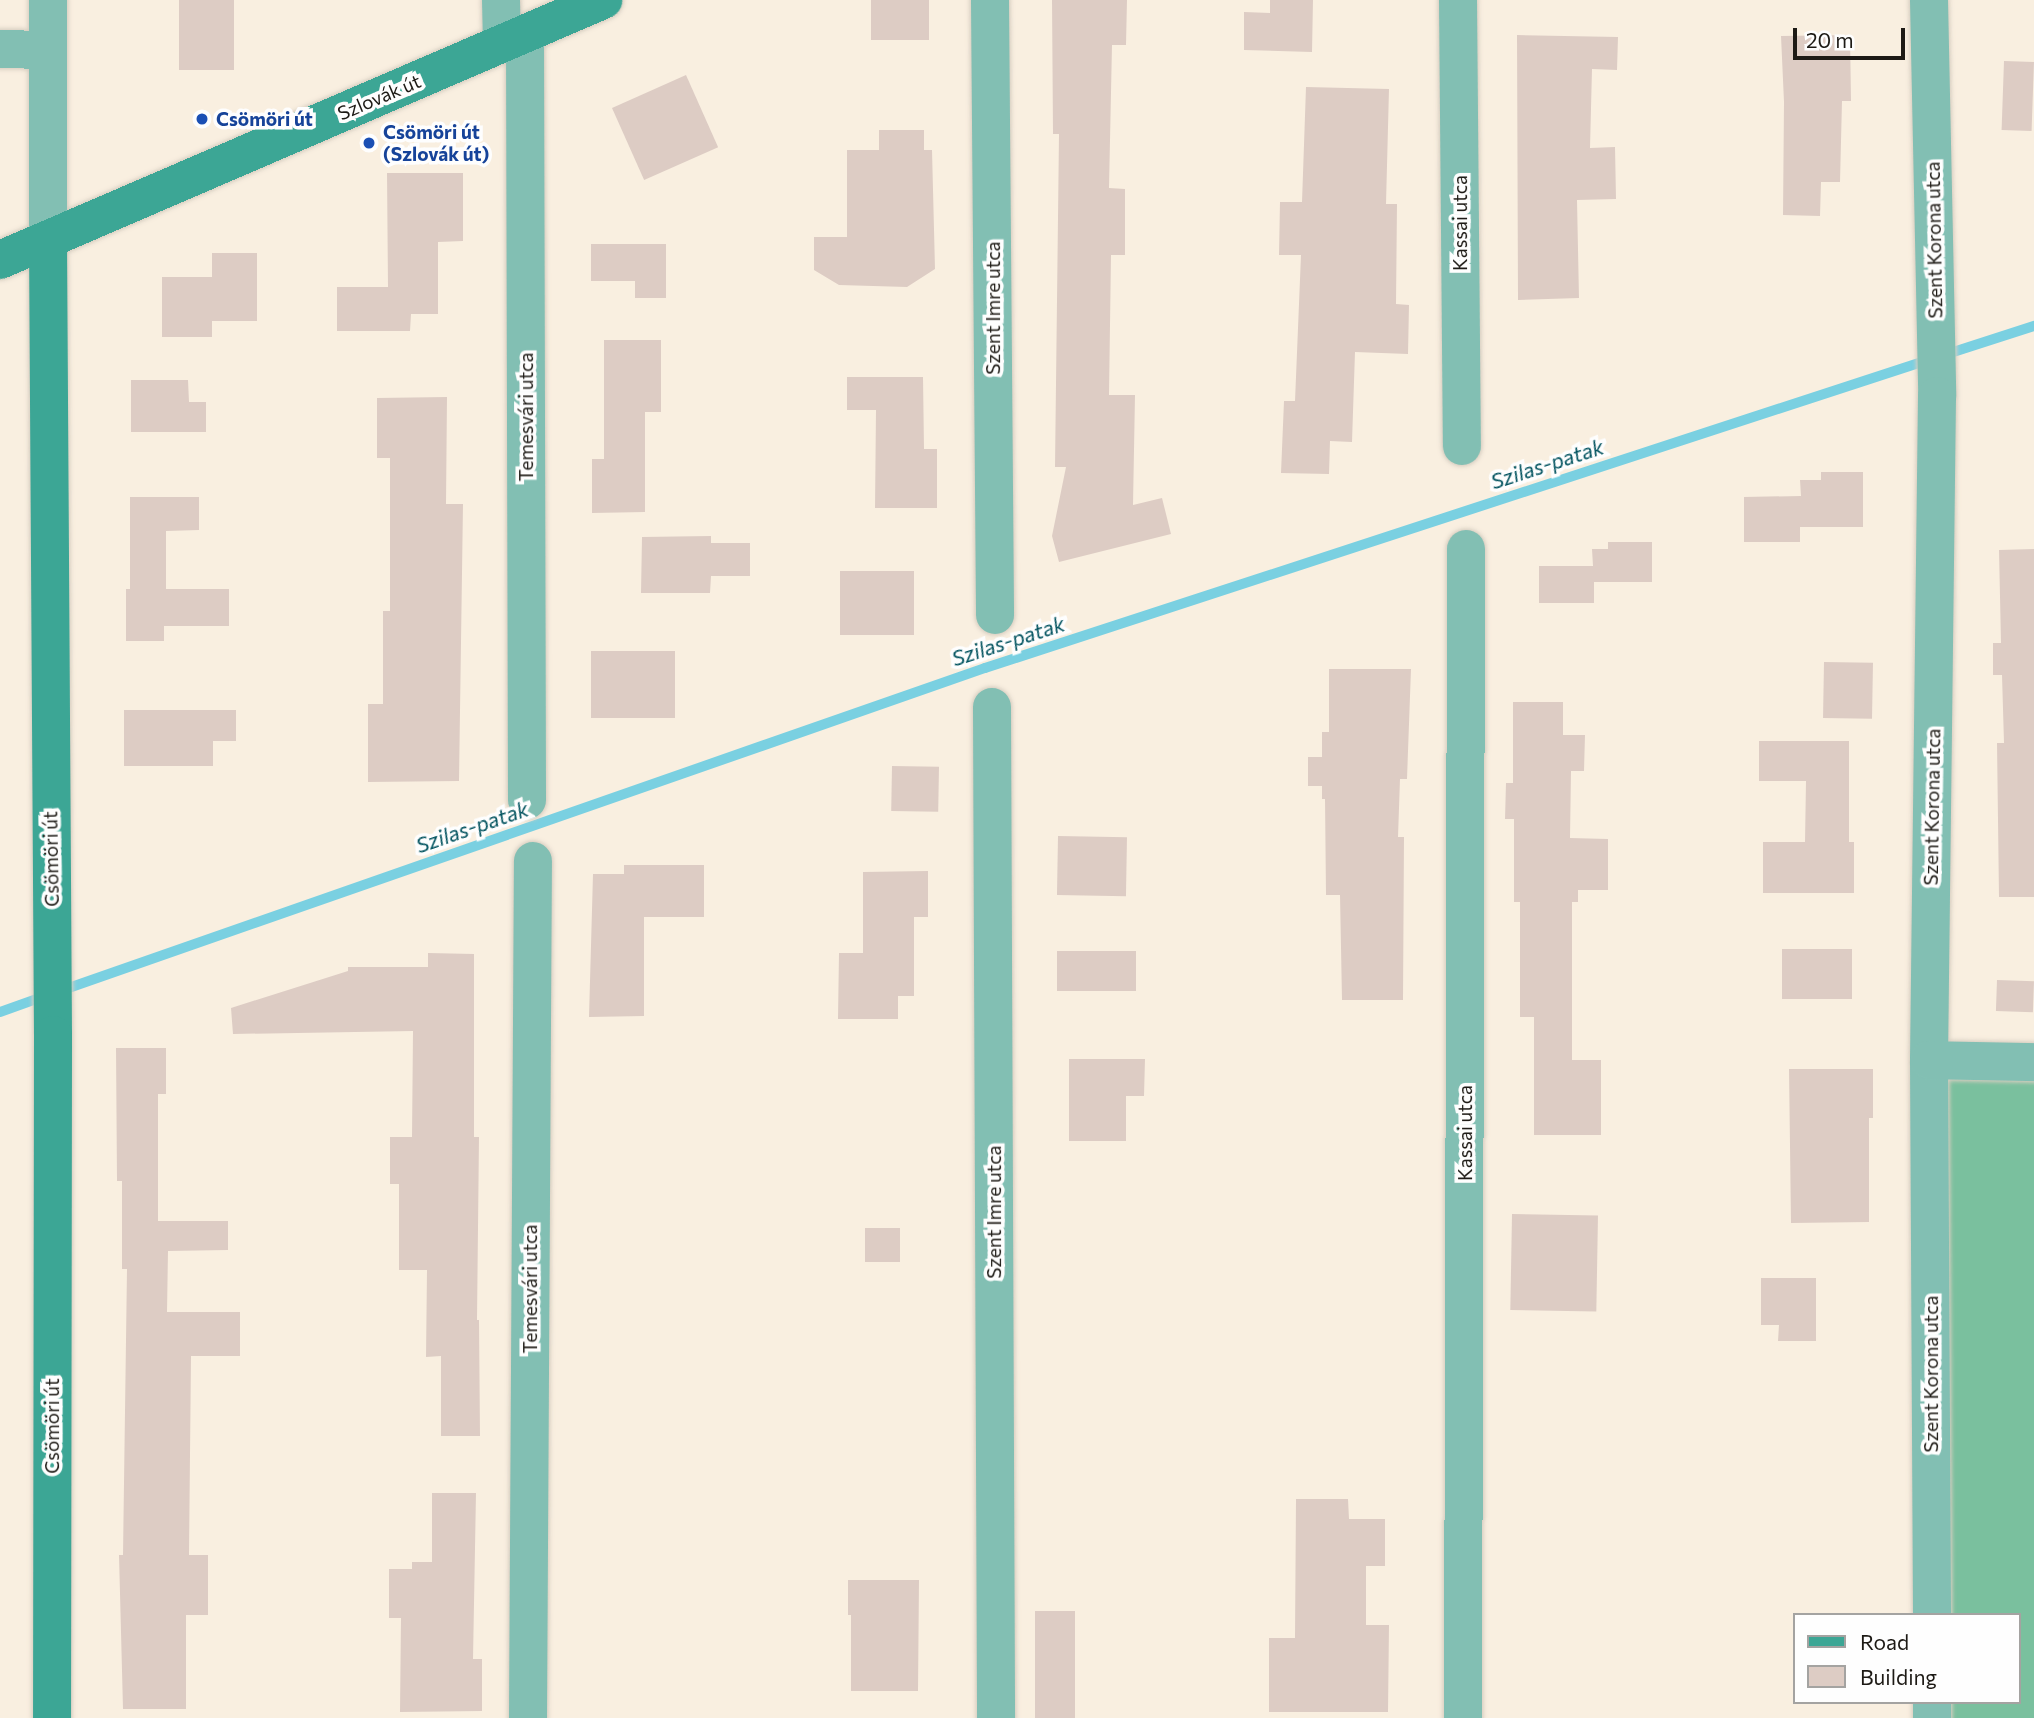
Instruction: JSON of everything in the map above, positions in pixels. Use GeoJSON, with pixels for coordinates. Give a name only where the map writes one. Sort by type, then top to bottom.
{"type":"FeatureCollection","features":[{"type":"Feature","properties":{"kind":"main road","name":"Szlovák út"},"geometry":{"type":"LineString","coordinates":[[0,260],[603,0]]}},
{"type":"Feature","properties":{"kind":"main road","name":"Csömöri út"},"geometry":{"type":"LineString","coordinates":[[48,241],[53,1035],[52,1718]]}},
{"type":"Feature","properties":{"kind":"street","name":"Csömöri út"},"geometry":{"type":"LineString","coordinates":[[48,0],[48,241]]}},
{"type":"Feature","properties":{"kind":"street","name":"Temesvári utca"},"geometry":{"type":"LineString","coordinates":[[501,0],[514,39],[527,800]]}},
{"type":"Feature","properties":{"kind":"street","name":"Szent Imre utca"},"geometry":{"type":"LineString","coordinates":[[990,0],[995,615]]}},
{"type":"Feature","properties":{"kind":"street","name":"Kassai utca"},"geometry":{"type":"LineString","coordinates":[[1458,0],[1462,446]]}},
{"type":"Feature","properties":{"kind":"street","name":"Szent Korona utca"},"geometry":{"type":"LineString","coordinates":[[1929,0],[1937,396],[1929,1060],[1931,1613]]}},
{"type":"Feature","properties":{"kind":"street"},"geometry":{"type":"LineString","coordinates":[[0,49],[48,50]]}},
{"type":"Feature","properties":{"kind":"street","name":"Kassai utca"},"geometry":{"type":"LineString","coordinates":[[1463,1718],[1466,549]]}},
{"type":"Feature","properties":{"kind":"street","name":"Szent Imre utca"},"geometry":{"type":"LineString","coordinates":[[992,707],[996,1718]]}},
{"type":"Feature","properties":{"kind":"street","name":"Temesvári utca"},"geometry":{"type":"LineString","coordinates":[[528,1718],[533,861]]}},
{"type":"Feature","properties":{"kind":"street"},"geometry":{"type":"LineString","coordinates":[[1929,1060],[2034,1062]]}},
{"type":"Feature","properties":{"kind":"green space"},"geometry":{"type":"Polygon","coordinates":[[[1929,1060],[2034,1062],[2034,1718],[1932,1718],[1932,1704],[2020,1704],[2020,1613],[1932,1613],[1929,1060]]]}},
{"type":"Feature","properties":{"kind":"building"},"geometry":{"type":"Polygon","coordinates":[[[179,0],[234,0],[234,70],[179,70],[179,0]]]}},
{"type":"Feature","properties":{"kind":"building"},"geometry":{"type":"Polygon","coordinates":[[[871,0],[929,0],[929,40],[871,40],[871,0]]]}},
{"type":"Feature","properties":{"kind":"building"},"geometry":{"type":"Polygon","coordinates":[[[1052,0],[1127,0],[1126,45],[1112,45],[1109,188],[1125,189],[1125,255],[1111,255],[1109,395],[1135,395],[1133,505],[1162,498],[1171,534],[1059,562],[1052,536],[1066,467],[1055,467],[1059,134],[1053,134],[1052,0]]]}},
{"type":"Feature","properties":{"kind":"building"},"geometry":{"type":"Polygon","coordinates":[[[1270,0],[1313,0],[1312,52],[1244,50],[1244,12],[1270,13],[1270,0]]]}},
{"type":"Feature","properties":{"kind":"building"},"geometry":{"type":"Polygon","coordinates":[[[1517,35],[1618,37],[1617,70],[1592,69],[1590,148],[1615,147],[1616,199],[1577,200],[1579,298],[1518,300],[1517,35]]]}},
{"type":"Feature","properties":{"kind":"building"},"geometry":{"type":"Polygon","coordinates":[[[1850,35],[1851,101],[1842,101],[1840,182],[1821,182],[1820,216],[1783,215],[1784,102],[1781,36],[1850,35]]]}},
{"type":"Feature","properties":{"kind":"building"},"geometry":{"type":"Polygon","coordinates":[[[2004,61],[2034,62],[2032,131],[2002,130],[2004,61]]]}},
{"type":"Feature","properties":{"kind":"building"},"geometry":{"type":"Polygon","coordinates":[[[686,75],[718,147],[644,180],[612,108],[686,75]]]}},
{"type":"Feature","properties":{"kind":"building"},"geometry":{"type":"Polygon","coordinates":[[[1306,87],[1389,89],[1386,204],[1397,204],[1396,304],[1409,305],[1408,354],[1355,352],[1352,442],[1330,441],[1329,474],[1281,473],[1284,401],[1295,401],[1301,255],[1279,255],[1280,202],[1302,202],[1306,87]]]}},
{"type":"Feature","properties":{"kind":"building"},"geometry":{"type":"Polygon","coordinates":[[[879,130],[924,130],[924,150],[932,150],[935,269],[907,287],[839,285],[814,270],[814,237],[847,237],[847,150],[879,150],[879,130]]]}},
{"type":"Feature","properties":{"kind":"building"},"geometry":{"type":"Polygon","coordinates":[[[387,173],[463,173],[463,241],[438,242],[438,314],[411,314],[410,331],[337,331],[337,287],[388,287],[387,173]]]}},
{"type":"Feature","properties":{"kind":"building"},"geometry":{"type":"Polygon","coordinates":[[[591,244],[666,244],[666,298],[635,298],[635,281],[591,281],[591,244]]]}},
{"type":"Feature","properties":{"kind":"building"},"geometry":{"type":"Polygon","coordinates":[[[212,253],[257,253],[257,321],[212,321],[212,337],[162,337],[162,277],[212,277],[212,253]]]}},
{"type":"Feature","properties":{"kind":"building"},"geometry":{"type":"Polygon","coordinates":[[[604,340],[661,340],[661,412],[645,412],[645,512],[592,513],[592,459],[604,459],[604,340]]]}},
{"type":"Feature","properties":{"kind":"building"},"geometry":{"type":"Polygon","coordinates":[[[847,377],[923,377],[924,449],[937,449],[937,508],[875,508],[876,410],[847,410],[847,377]]]}},
{"type":"Feature","properties":{"kind":"building"},"geometry":{"type":"Polygon","coordinates":[[[131,380],[188,380],[189,402],[206,402],[206,432],[131,432],[131,380]]]}},
{"type":"Feature","properties":{"kind":"building"},"geometry":{"type":"Polygon","coordinates":[[[447,397],[446,504],[463,504],[459,781],[368,782],[368,704],[383,704],[383,611],[390,611],[390,458],[377,458],[377,398],[447,397]]]}},
{"type":"Feature","properties":{"kind":"building"},"geometry":{"type":"Polygon","coordinates":[[[1821,472],[1863,472],[1863,527],[1800,527],[1800,542],[1744,542],[1744,497],[1801,496],[1800,480],[1821,480],[1821,472]]]}},
{"type":"Feature","properties":{"kind":"building"},"geometry":{"type":"Polygon","coordinates":[[[130,497],[199,497],[199,530],[166,531],[166,589],[229,589],[229,626],[164,626],[164,641],[126,641],[126,589],[130,589],[130,497]]]}},
{"type":"Feature","properties":{"kind":"building"},"geometry":{"type":"Polygon","coordinates":[[[711,536],[711,543],[750,543],[750,576],[711,576],[710,593],[641,593],[642,537],[711,536]]]}},
{"type":"Feature","properties":{"kind":"building"},"geometry":{"type":"Polygon","coordinates":[[[1608,542],[1652,542],[1652,582],[1594,582],[1594,603],[1539,603],[1539,566],[1593,566],[1592,549],[1608,549],[1608,542]]]}},
{"type":"Feature","properties":{"kind":"building"},"geometry":{"type":"Polygon","coordinates":[[[2034,549],[2034,897],[1999,897],[1997,743],[2004,743],[2002,675],[1993,675],[1993,643],[2001,643],[1999,550],[2034,549]]]}},
{"type":"Feature","properties":{"kind":"building"},"geometry":{"type":"Polygon","coordinates":[[[840,571],[914,571],[914,635],[840,635],[840,571]]]}},
{"type":"Feature","properties":{"kind":"building"},"geometry":{"type":"Polygon","coordinates":[[[591,651],[675,651],[675,718],[591,718],[591,651]]]}},
{"type":"Feature","properties":{"kind":"building"},"geometry":{"type":"Polygon","coordinates":[[[1824,662],[1873,663],[1872,719],[1823,718],[1824,662]]]}},
{"type":"Feature","properties":{"kind":"building"},"geometry":{"type":"Polygon","coordinates":[[[1329,669],[1411,669],[1407,779],[1400,779],[1398,837],[1404,837],[1403,1000],[1342,1000],[1340,895],[1326,895],[1325,799],[1322,799],[1322,786],[1308,786],[1308,757],[1322,757],[1322,732],[1329,732],[1329,669]]]}},
{"type":"Feature","properties":{"kind":"building"},"geometry":{"type":"Polygon","coordinates":[[[1513,702],[1563,702],[1563,735],[1585,735],[1584,771],[1571,771],[1570,838],[1608,839],[1608,890],[1578,890],[1578,902],[1572,902],[1572,1060],[1601,1060],[1601,1135],[1534,1135],[1534,1017],[1520,1017],[1520,902],[1514,902],[1514,819],[1505,819],[1506,783],[1513,783],[1513,702]]]}},
{"type":"Feature","properties":{"kind":"building"},"geometry":{"type":"Polygon","coordinates":[[[124,710],[236,710],[236,741],[213,741],[213,766],[124,766],[124,710]]]}},
{"type":"Feature","properties":{"kind":"building"},"geometry":{"type":"Polygon","coordinates":[[[1759,741],[1849,741],[1849,842],[1854,842],[1854,893],[1763,893],[1763,842],[1805,842],[1806,781],[1759,781],[1759,741]]]}},
{"type":"Feature","properties":{"kind":"building"},"geometry":{"type":"Polygon","coordinates":[[[892,766],[939,767],[938,812],[891,811],[892,766]]]}},
{"type":"Feature","properties":{"kind":"building"},"geometry":{"type":"Polygon","coordinates":[[[1058,836],[1127,837],[1126,896],[1057,895],[1058,836]]]}},
{"type":"Feature","properties":{"kind":"building"},"geometry":{"type":"Polygon","coordinates":[[[624,865],[704,865],[704,917],[644,917],[644,1016],[589,1017],[593,874],[624,874],[624,865]]]}},
{"type":"Feature","properties":{"kind":"building"},"geometry":{"type":"Polygon","coordinates":[[[928,871],[928,917],[914,917],[914,996],[898,996],[898,1019],[838,1019],[839,953],[863,953],[863,872],[928,871]]]}},
{"type":"Feature","properties":{"kind":"building"},"geometry":{"type":"Polygon","coordinates":[[[1782,949],[1852,949],[1852,999],[1782,999],[1782,949]]]}},
{"type":"Feature","properties":{"kind":"building"},"geometry":{"type":"Polygon","coordinates":[[[1057,951],[1136,951],[1136,991],[1057,991],[1057,951]]]}},
{"type":"Feature","properties":{"kind":"building"},"geometry":{"type":"Polygon","coordinates":[[[428,953],[474,954],[474,1137],[479,1137],[477,1320],[480,1436],[441,1436],[441,1356],[426,1357],[427,1270],[399,1270],[399,1184],[390,1184],[390,1137],[412,1137],[413,1031],[233,1034],[231,1008],[348,971],[348,967],[428,967],[428,953]]]}},
{"type":"Feature","properties":{"kind":"building"},"geometry":{"type":"Polygon","coordinates":[[[1997,980],[2034,981],[2033,1012],[1996,1011],[1997,980]]]}},
{"type":"Feature","properties":{"kind":"building"},"geometry":{"type":"Polygon","coordinates":[[[116,1048],[166,1048],[166,1094],[158,1094],[158,1221],[228,1221],[228,1250],[168,1251],[167,1312],[240,1312],[240,1356],[191,1356],[189,1555],[208,1555],[208,1615],[186,1615],[186,1709],[123,1709],[119,1555],[123,1555],[127,1269],[122,1269],[122,1181],[117,1181],[116,1048]]]}},
{"type":"Feature","properties":{"kind":"building"},"geometry":{"type":"Polygon","coordinates":[[[1069,1059],[1145,1059],[1144,1096],[1126,1096],[1126,1141],[1069,1141],[1069,1059]]]}},
{"type":"Feature","properties":{"kind":"building"},"geometry":{"type":"Polygon","coordinates":[[[1789,1069],[1873,1069],[1873,1118],[1869,1118],[1869,1222],[1791,1223],[1789,1069]]]}},
{"type":"Feature","properties":{"kind":"building"},"geometry":{"type":"Polygon","coordinates":[[[1512,1214],[1598,1216],[1596,1311],[1510,1310],[1512,1214]]]}},
{"type":"Feature","properties":{"kind":"building"},"geometry":{"type":"Polygon","coordinates":[[[865,1228],[900,1228],[900,1262],[865,1262],[865,1228]]]}},
{"type":"Feature","properties":{"kind":"building"},"geometry":{"type":"Polygon","coordinates":[[[1761,1278],[1816,1278],[1816,1341],[1778,1341],[1779,1325],[1761,1325],[1761,1278]]]}},
{"type":"Feature","properties":{"kind":"building"},"geometry":{"type":"Polygon","coordinates":[[[432,1493],[476,1493],[473,1659],[482,1659],[482,1711],[400,1712],[401,1618],[389,1618],[389,1569],[412,1569],[412,1562],[432,1562],[432,1493]]]}},
{"type":"Feature","properties":{"kind":"building"},"geometry":{"type":"Polygon","coordinates":[[[1296,1499],[1348,1499],[1349,1519],[1385,1519],[1385,1566],[1366,1566],[1366,1625],[1389,1625],[1388,1712],[1269,1712],[1269,1638],[1295,1638],[1296,1499]]]}},
{"type":"Feature","properties":{"kind":"building"},"geometry":{"type":"Polygon","coordinates":[[[848,1580],[919,1580],[918,1691],[851,1691],[848,1580]]]}},
{"type":"Feature","properties":{"kind":"building"},"geometry":{"type":"Polygon","coordinates":[[[1035,1611],[1075,1611],[1075,1718],[1035,1718],[1035,1611]]]}},
{"type":"Feature","properties":{"kind":"waterway","name":"Szilas-patak"},"geometry":{"type":"LineString","coordinates":[[1944,355],[2034,326]]}},
{"type":"Feature","properties":{"kind":"waterway","name":"Szilas-patak"},"geometry":{"type":"LineString","coordinates":[[60,991],[985,668],[1928,360]]}},
{"type":"Feature","properties":{"kind":"waterway","name":"Szilas-patak"},"geometry":{"type":"LineString","coordinates":[[0,1012],[45,996]]}},
{"type":"Feature","properties":{"kind":"place","name":"Csömöri út"},"geometry":{"type":"Point","coordinates":[202,119]}},
{"type":"Feature","properties":{"kind":"place","name":"Csömöri út (Szlovák út)"},"geometry":{"type":"Point","coordinates":[369,143]}}]}
